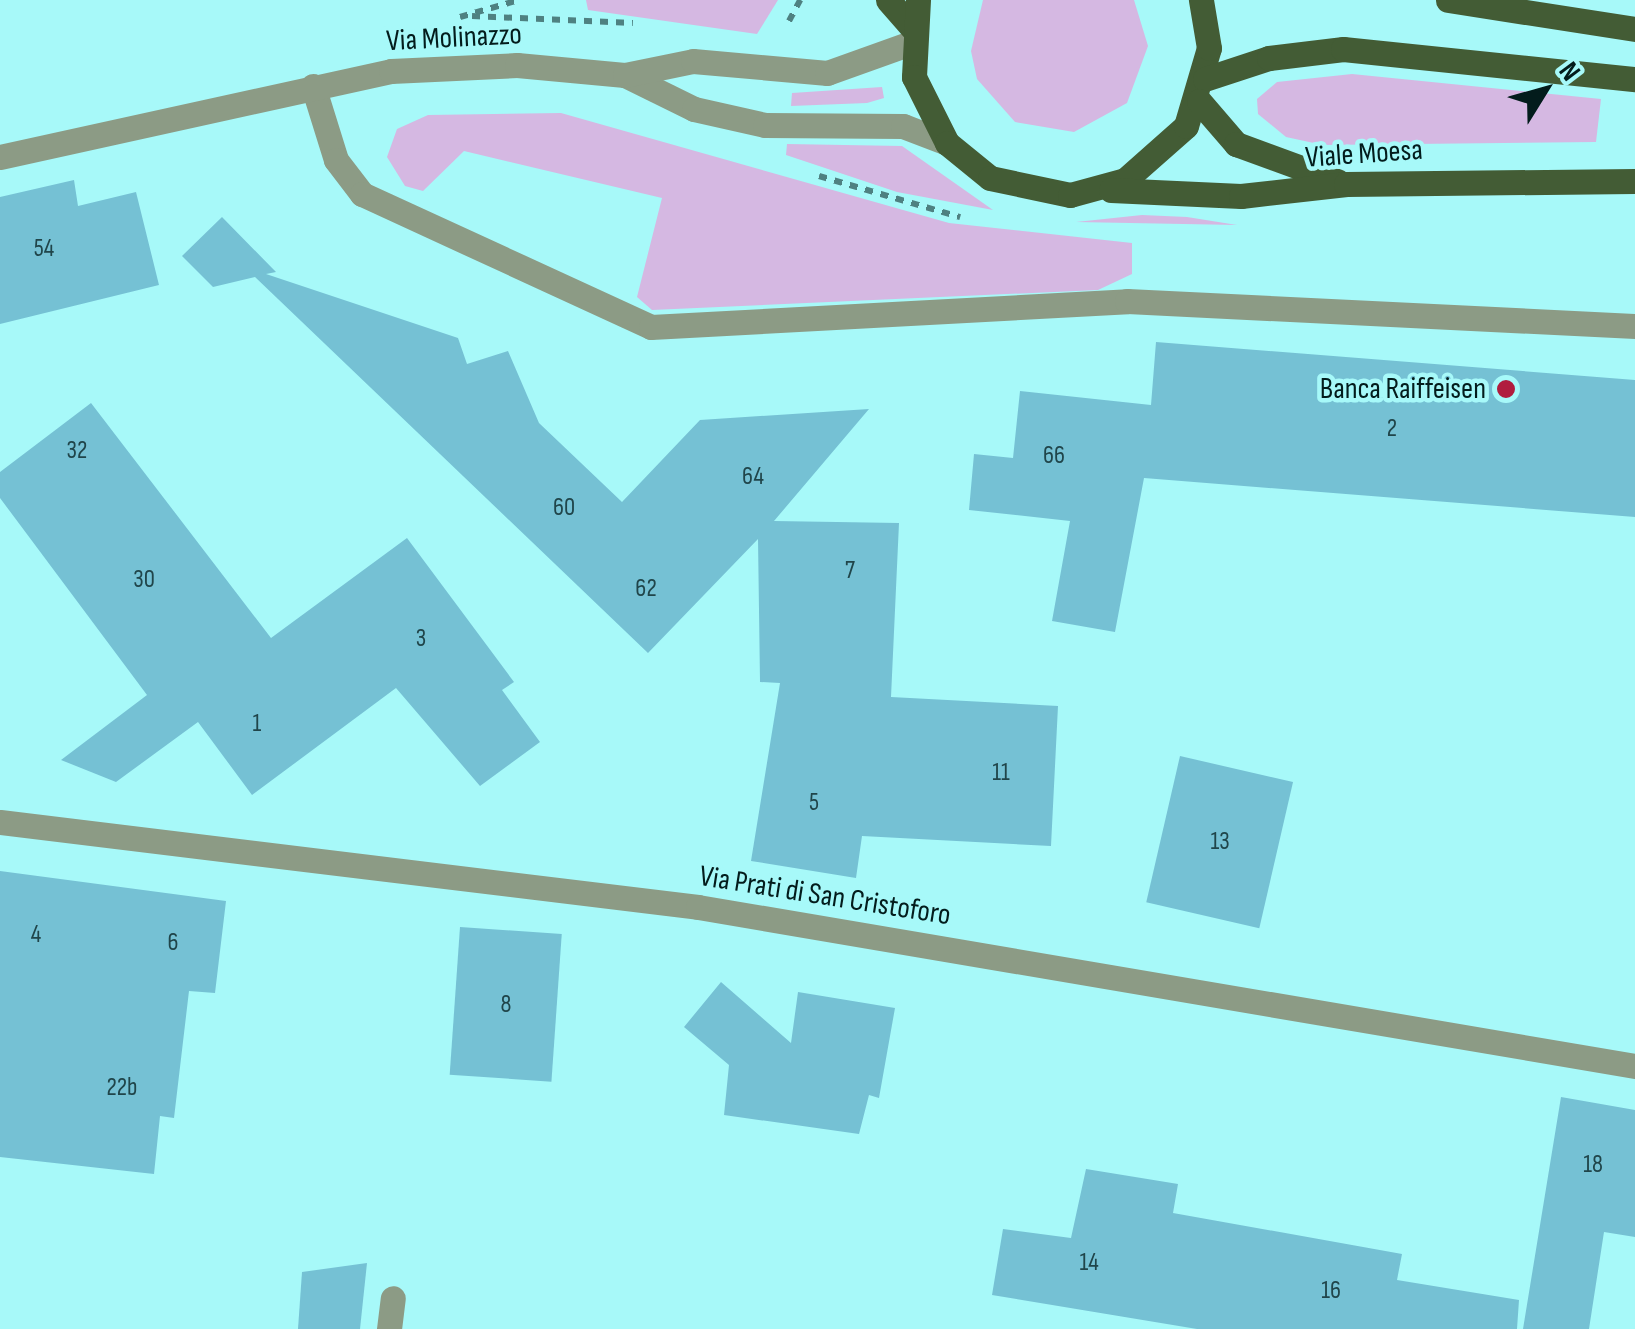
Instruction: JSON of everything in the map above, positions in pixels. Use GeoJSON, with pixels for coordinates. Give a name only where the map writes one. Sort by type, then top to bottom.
{"type":"FeatureCollection","features":[{"type":"Feature","properties":{"kind":"main road"},"geometry":{"type":"LineString","coordinates":[[888,0],[911,36]]}},
{"type":"Feature","properties":{"kind":"main road"},"geometry":{"type":"LineString","coordinates":[[918,0],[911,36],[920,98],[947,142]]}},
{"type":"Feature","properties":{"kind":"main road"},"geometry":{"type":"LineString","coordinates":[[1201,0],[1202,90],[1236,144],[1346,184]]}},
{"type":"Feature","properties":{"kind":"main road"},"geometry":{"type":"LineString","coordinates":[[1448,0],[1635,30]]}},
{"type":"Feature","properties":{"kind":"main road"},"geometry":{"type":"LineString","coordinates":[[1098,190],[1148,166],[1202,90],[1268,58],[1343,49],[1635,79]]}},
{"type":"Feature","properties":{"kind":"main road","name":"Viale Moesa"},"geometry":{"type":"LineString","coordinates":[[947,142],[1016,188],[1242,196],[1346,184],[1635,181]]}},
{"type":"Feature","properties":{"kind":"street","name":"Via Molinazzo"},"geometry":{"type":"LineString","coordinates":[[0,157],[313,86],[469,65],[625,76],[693,61],[827,73],[911,36]]}},
{"type":"Feature","properties":{"kind":"street"},"geometry":{"type":"LineString","coordinates":[[625,76],[694,110],[765,126],[903,126],[947,142]]}},
{"type":"Feature","properties":{"kind":"street"},"geometry":{"type":"LineString","coordinates":[[313,86],[336,160],[362,194],[651,327],[1127,301],[1635,326]]}},
{"type":"Feature","properties":{"kind":"street","name":"Via Prati di San Cristoforo"},"geometry":{"type":"LineString","coordinates":[[0,822],[698,906],[1635,1066]]}},
{"type":"Feature","properties":{"kind":"street"},"geometry":{"type":"LineString","coordinates":[[389,1329],[393,1298]]}},
{"type":"Feature","properties":{"kind":"path"},"geometry":{"type":"LineString","coordinates":[[460,16],[519,0]]}},
{"type":"Feature","properties":{"kind":"path"},"geometry":{"type":"LineString","coordinates":[[810,173],[973,219]]}},
{"type":"Feature","properties":{"kind":"shaded area"},"geometry":{"type":"Polygon","coordinates":[[[586,0],[778,0],[757,34],[588,10],[586,0]]]}},
{"type":"Feature","properties":{"kind":"shaded area"},"geometry":{"type":"Polygon","coordinates":[[[983,0],[1134,0],[1148,46],[1127,103],[1074,132],[1015,122],[977,79],[971,51],[983,0]]]}},
{"type":"Feature","properties":{"kind":"shaded area"},"geometry":{"type":"Polygon","coordinates":[[[1352,74],[1601,99],[1596,142],[1323,145],[1286,137],[1258,114],[1257,99],[1277,82],[1352,74]]]}},
{"type":"Feature","properties":{"kind":"shaded area"},"geometry":{"type":"Polygon","coordinates":[[[882,87],[884,98],[867,103],[791,106],[792,93],[882,87]]]}},
{"type":"Feature","properties":{"kind":"shaded area"},"geometry":{"type":"Polygon","coordinates":[[[561,113],[949,223],[1132,243],[1132,274],[1098,290],[652,310],[637,297],[662,198],[464,151],[423,191],[405,186],[387,157],[397,129],[428,115],[561,113]]]}},
{"type":"Feature","properties":{"kind":"shaded area"},"geometry":{"type":"Polygon","coordinates":[[[787,144],[902,146],[993,210],[897,192],[786,155],[787,144]]]}},
{"type":"Feature","properties":{"kind":"shaded area"},"geometry":{"type":"Polygon","coordinates":[[[1142,215],[1187,217],[1237,225],[1076,222],[1142,215]]]}},
{"type":"Feature","properties":{"kind":"building"},"geometry":{"type":"Polygon","coordinates":[[[74,180],[78,206],[136,192],[159,285],[0,324],[0,197],[74,180]]]}},
{"type":"Feature","properties":{"kind":"building"},"geometry":{"type":"Polygon","coordinates":[[[222,217],[276,272],[266,274],[458,338],[467,364],[508,351],[539,423],[622,502],[700,420],[869,409],[774,521],[899,523],[891,697],[1058,706],[1051,846],[862,836],[856,878],[751,861],[780,683],[760,682],[758,539],[648,653],[255,277],[213,287],[182,256],[222,217]]]}},
{"type":"Feature","properties":{"kind":"building"},"geometry":{"type":"Polygon","coordinates":[[[1156,342],[1635,380],[1635,517],[1144,478],[1115,632],[1052,621],[1070,521],[969,510],[974,454],[1013,458],[1020,391],[1151,405],[1156,342]]]}},
{"type":"Feature","properties":{"kind":"building"},"geometry":{"type":"Polygon","coordinates":[[[91,403],[271,638],[407,538],[514,682],[502,690],[540,742],[480,786],[396,688],[252,795],[198,722],[116,782],[61,760],[147,695],[0,498],[0,472],[91,403]]]}},
{"type":"Feature","properties":{"kind":"building"},"geometry":{"type":"Polygon","coordinates":[[[1180,756],[1293,782],[1259,928],[1146,902],[1180,756]]]}},
{"type":"Feature","properties":{"kind":"building"},"geometry":{"type":"Polygon","coordinates":[[[0,871],[226,901],[215,993],[189,991],[174,1118],[160,1116],[154,1174],[0,1157],[0,871]]]}},
{"type":"Feature","properties":{"kind":"building"},"geometry":{"type":"Polygon","coordinates":[[[460,927],[562,934],[551,1082],[450,1075],[460,927]]]}},
{"type":"Feature","properties":{"kind":"building"},"geometry":{"type":"Polygon","coordinates":[[[721,982],[791,1043],[798,992],[895,1008],[879,1098],[869,1095],[859,1134],[724,1115],[729,1065],[684,1027],[721,982]]]}},
{"type":"Feature","properties":{"kind":"building"},"geometry":{"type":"Polygon","coordinates":[[[1561,1097],[1635,1110],[1635,1237],[1604,1232],[1589,1329],[1523,1329],[1561,1097]]]}},
{"type":"Feature","properties":{"kind":"building"},"geometry":{"type":"Polygon","coordinates":[[[1086,1169],[1178,1184],[1173,1213],[1402,1254],[1397,1280],[1519,1300],[1517,1329],[1197,1329],[992,1295],[1003,1229],[1071,1238],[1086,1169]]]}},
{"type":"Feature","properties":{"kind":"building"},"geometry":{"type":"Polygon","coordinates":[[[367,1263],[360,1329],[298,1329],[302,1272],[367,1263]]]}},
{"type":"Feature","properties":{"kind":"place","name":"Banca Raiffeisen"},"geometry":{"type":"Point","coordinates":[1506,389]}}]}
